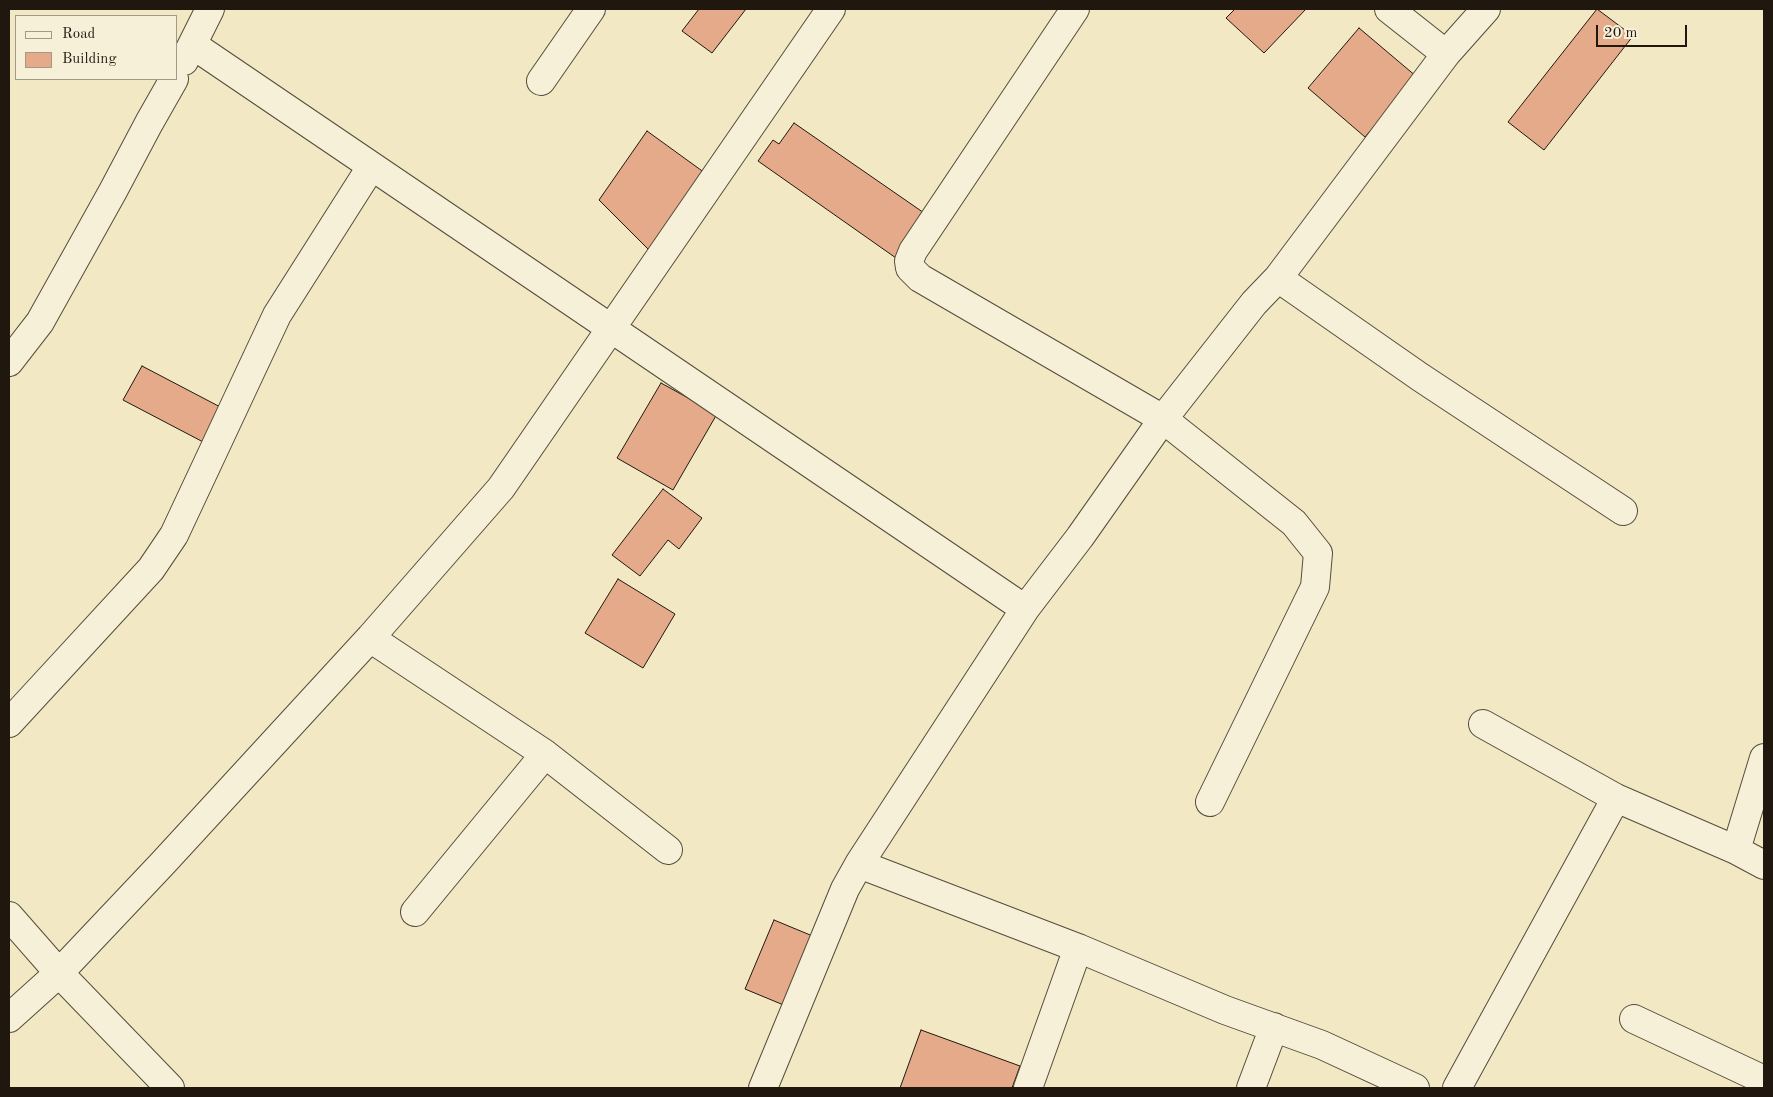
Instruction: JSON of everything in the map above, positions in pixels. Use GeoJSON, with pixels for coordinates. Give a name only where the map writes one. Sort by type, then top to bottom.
{"type":"FeatureCollection","features":[{"type":"Feature","properties":{"kind":"street"},"geometry":{"type":"LineString","coordinates":[[178,71],[193,45],[210,9]]}},
{"type":"Feature","properties":{"kind":"street"},"geometry":{"type":"LineString","coordinates":[[541,81],[591,9]]}},
{"type":"Feature","properties":{"kind":"street"},"geometry":{"type":"LineString","coordinates":[[9,1018],[59,973],[170,856],[370,638],[501,488],[831,9]]}},
{"type":"Feature","properties":{"kind":"street"},"geometry":{"type":"LineString","coordinates":[[1075,9],[913,250],[910,268],[920,278],[1163,419],[1294,523],[1318,554],[1314,587],[1210,802]]}},
{"type":"Feature","properties":{"kind":"street"},"geometry":{"type":"LineString","coordinates":[[1389,9],[1446,54]]}},
{"type":"Feature","properties":{"kind":"street"},"geometry":{"type":"LineString","coordinates":[[763,1088],[845,889],[859,864],[1025,609],[1080,537],[1163,419],[1254,303],[1278,278],[1446,54],[1486,9]]}},
{"type":"Feature","properties":{"kind":"street"},"geometry":{"type":"LineString","coordinates":[[193,45],[1025,609]]}},
{"type":"Feature","properties":{"kind":"street"},"geometry":{"type":"LineString","coordinates":[[9,362],[40,322],[173,80]]}},
{"type":"Feature","properties":{"kind":"street"},"geometry":{"type":"LineString","coordinates":[[9,724],[151,569],[174,535],[277,315],[371,166]]}},
{"type":"Feature","properties":{"kind":"street"},"geometry":{"type":"LineString","coordinates":[[1278,278],[1420,377],[1623,512]]}},
{"type":"Feature","properties":{"kind":"street"},"geometry":{"type":"LineString","coordinates":[[370,638],[545,754],[668,850]]}},
{"type":"Feature","properties":{"kind":"street"},"geometry":{"type":"LineString","coordinates":[[1483,724],[1616,798],[1736,850],[1764,865]]}},
{"type":"Feature","properties":{"kind":"street"},"geometry":{"type":"LineString","coordinates":[[416,912],[545,754]]}},
{"type":"Feature","properties":{"kind":"street"},"geometry":{"type":"LineString","coordinates":[[1736,850],[1764,758]]}},
{"type":"Feature","properties":{"kind":"street"},"geometry":{"type":"LineString","coordinates":[[1457,1088],[1616,798]]}},
{"type":"Feature","properties":{"kind":"street"},"geometry":{"type":"LineString","coordinates":[[859,864],[1078,948],[1225,1010],[1322,1044],[1415,1088]]}},
{"type":"Feature","properties":{"kind":"street"},"geometry":{"type":"LineString","coordinates":[[9,916],[59,973],[170,1088]]}},
{"type":"Feature","properties":{"kind":"street"},"geometry":{"type":"LineString","coordinates":[[1028,1088],[1078,948]]}},
{"type":"Feature","properties":{"kind":"street"},"geometry":{"type":"LineString","coordinates":[[1634,1019],[1764,1080]]}},
{"type":"Feature","properties":{"kind":"street"},"geometry":{"type":"LineString","coordinates":[[1251,1088],[1274,1027]]}},
{"type":"Feature","properties":{"kind":"building"},"geometry":{"type":"Polygon","coordinates":[[[699,9],[746,9],[712,53],[682,31],[699,9]]]}},
{"type":"Feature","properties":{"kind":"building"},"geometry":{"type":"Polygon","coordinates":[[[1235,9],[1306,9],[1264,53],[1226,18],[1235,9]]]}},
{"type":"Feature","properties":{"kind":"building"},"geometry":{"type":"Polygon","coordinates":[[[1597,9],[1633,36],[1544,150],[1508,122],[1597,9]]]}},
{"type":"Feature","properties":{"kind":"building"},"geometry":{"type":"Polygon","coordinates":[[[1359,28],[1417,77],[1365,137],[1308,88],[1359,28]]]}},
{"type":"Feature","properties":{"kind":"building"},"geometry":{"type":"Polygon","coordinates":[[[794,123],[927,215],[896,258],[758,161],[773,140],[779,144],[794,123]]]}},
{"type":"Feature","properties":{"kind":"building"},"geometry":{"type":"Polygon","coordinates":[[[647,131],[705,173],[655,256],[599,200],[647,131]]]}},
{"type":"Feature","properties":{"kind":"building"},"geometry":{"type":"Polygon","coordinates":[[[142,366],[226,410],[207,444],[123,400],[142,366]]]}},
{"type":"Feature","properties":{"kind":"building"},"geometry":{"type":"Polygon","coordinates":[[[661,383],[717,414],[673,490],[617,458],[661,383]]]}},
{"type":"Feature","properties":{"kind":"building"},"geometry":{"type":"Polygon","coordinates":[[[663,489],[702,518],[679,549],[668,540],[640,576],[612,555],[663,489]]]}},
{"type":"Feature","properties":{"kind":"building"},"geometry":{"type":"Polygon","coordinates":[[[618,579],[675,614],[643,668],[585,633],[618,579]]]}},
{"type":"Feature","properties":{"kind":"building"},"geometry":{"type":"Polygon","coordinates":[[[774,920],[815,937],[786,1006],[745,989],[774,920]]]}},
{"type":"Feature","properties":{"kind":"building"},"geometry":{"type":"Polygon","coordinates":[[[921,1030],[1020,1066],[1012,1088],[900,1088],[921,1030]]]}}]}
